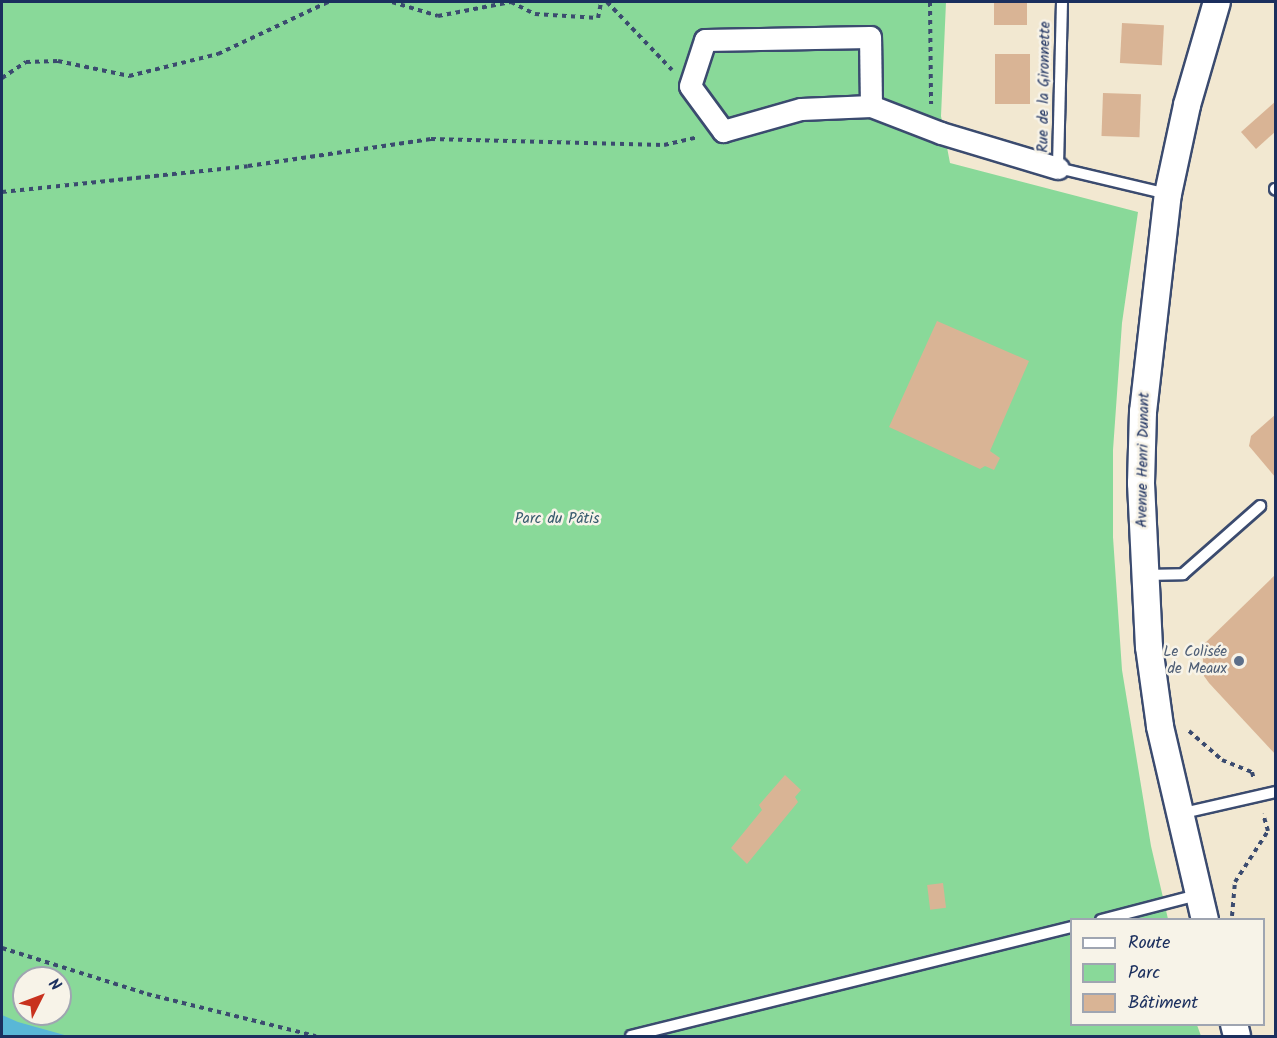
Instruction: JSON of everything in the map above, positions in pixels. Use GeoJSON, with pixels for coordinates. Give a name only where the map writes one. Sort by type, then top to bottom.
{"type":"FeatureCollection","features":[{"type":"Feature","properties":{"kind":"street","name":"Avenue Henri Dunant"},"geometry":{"type":"LineString","coordinates":[[1204,918],[1160,726],[1144,575],[1143,412],[1168,194],[1187,105],[1217,2]]}},
{"type":"Feature","properties":{"kind":"street"},"geometry":{"type":"LineString","coordinates":[[871,106],[870,37],[705,40],[690,86],[723,131],[801,109],[871,106],[931,129],[1058,168]]}},
{"type":"Feature","properties":{"kind":"lane","name":"Rue de la Gironnette"},"geometry":{"type":"LineString","coordinates":[[1062,2],[1058,168],[1168,194]]}},
{"type":"Feature","properties":{"kind":"lane"},"geometry":{"type":"LineString","coordinates":[[1144,575],[1184,574],[1260,506]]}},
{"type":"Feature","properties":{"kind":"lane"},"geometry":{"type":"LineString","coordinates":[[1179,814],[1275,792]]}},
{"type":"Feature","properties":{"kind":"lane"},"geometry":{"type":"LineString","coordinates":[[1109,918],[1198,895]]}},
{"type":"Feature","properties":{"kind":"lane"},"geometry":{"type":"LineString","coordinates":[[631,1036],[1070,927]]}},
{"type":"Feature","properties":{"kind":"path"},"geometry":{"type":"LineString","coordinates":[[2,78],[26,62],[58,61],[129,76],[218,54],[328,2]]}},
{"type":"Feature","properties":{"kind":"path"},"geometry":{"type":"LineString","coordinates":[[392,2],[438,16],[511,2],[535,14],[598,18],[601,2]]}},
{"type":"Feature","properties":{"kind":"path"},"geometry":{"type":"LineString","coordinates":[[607,2],[697,97]]}},
{"type":"Feature","properties":{"kind":"path"},"geometry":{"type":"LineString","coordinates":[[930,2],[931,129]]}},
{"type":"Feature","properties":{"kind":"path"},"geometry":{"type":"LineString","coordinates":[[2,192],[248,166],[431,139],[664,146],[723,131]]}},
{"type":"Feature","properties":{"kind":"path"},"geometry":{"type":"LineString","coordinates":[[1199,742],[1222,760],[1252,772]]}},
{"type":"Feature","properties":{"kind":"path"},"geometry":{"type":"LineString","coordinates":[[1232,918],[1235,882],[1268,831],[1265,819]]}},
{"type":"Feature","properties":{"kind":"path"},"geometry":{"type":"LineString","coordinates":[[2,948],[147,994],[316,1036]]}},
{"type":"Feature","properties":{"kind":"green space","name":"Parc du Pâtis"},"geometry":{"type":"Polygon","coordinates":[[[2,2],[946,2],[941,116],[950,163],[1138,212],[1122,323],[1113,450],[1113,537],[1122,670],[1151,846],[1168,918],[1070,918],[1070,1026],[1197,1026],[1201,1036],[2,1036],[2,2]]]}},
{"type":"Feature","properties":{"kind":"water"},"geometry":{"type":"Polygon","coordinates":[[[2,1015],[12,1019],[12,1026],[32,1026],[68,1036],[2,1036],[2,1015]]]}},
{"type":"Feature","properties":{"kind":"building"},"geometry":{"type":"Polygon","coordinates":[[[994,2],[1027,2],[1027,25],[994,25],[994,2]]]}},
{"type":"Feature","properties":{"kind":"building"},"geometry":{"type":"Polygon","coordinates":[[[1122,23],[1164,25],[1162,65],[1120,63],[1122,23]]]}},
{"type":"Feature","properties":{"kind":"building"},"geometry":{"type":"Polygon","coordinates":[[[995,54],[1030,54],[1030,104],[995,104],[995,54]]]}},
{"type":"Feature","properties":{"kind":"building"},"geometry":{"type":"Polygon","coordinates":[[[1103,93],[1141,94],[1139,137],[1101,136],[1103,93]]]}},
{"type":"Feature","properties":{"kind":"building"},"geometry":{"type":"Polygon","coordinates":[[[1276,101],[1276,131],[1256,149],[1241,132],[1276,101]]]}},
{"type":"Feature","properties":{"kind":"building"},"geometry":{"type":"Polygon","coordinates":[[[937,321],[1029,361],[990,451],[1000,458],[994,470],[985,466],[980,469],[889,427],[937,321]]]}},
{"type":"Feature","properties":{"kind":"building"},"geometry":{"type":"Polygon","coordinates":[[[1276,414],[1276,478],[1249,446],[1251,436],[1276,414]]]}},
{"type":"Feature","properties":{"kind":"building","name":"Le Colisée de Meaux"},"geometry":{"type":"Polygon","coordinates":[[[1276,574],[1276,755],[1204,676],[1202,646],[1276,574]]]}},
{"type":"Feature","properties":{"kind":"building"},"geometry":{"type":"Polygon","coordinates":[[[785,775],[801,790],[795,797],[798,802],[747,864],[731,848],[762,810],[759,805],[785,775]]]}},
{"type":"Feature","properties":{"kind":"building"},"geometry":{"type":"Polygon","coordinates":[[[943,883],[946,908],[930,910],[927,885],[943,883]]]}},
{"type":"Feature","properties":{"kind":"place","name":"Le Colisée de Meaux"},"geometry":{"type":"Point","coordinates":[1239,661]}}]}
